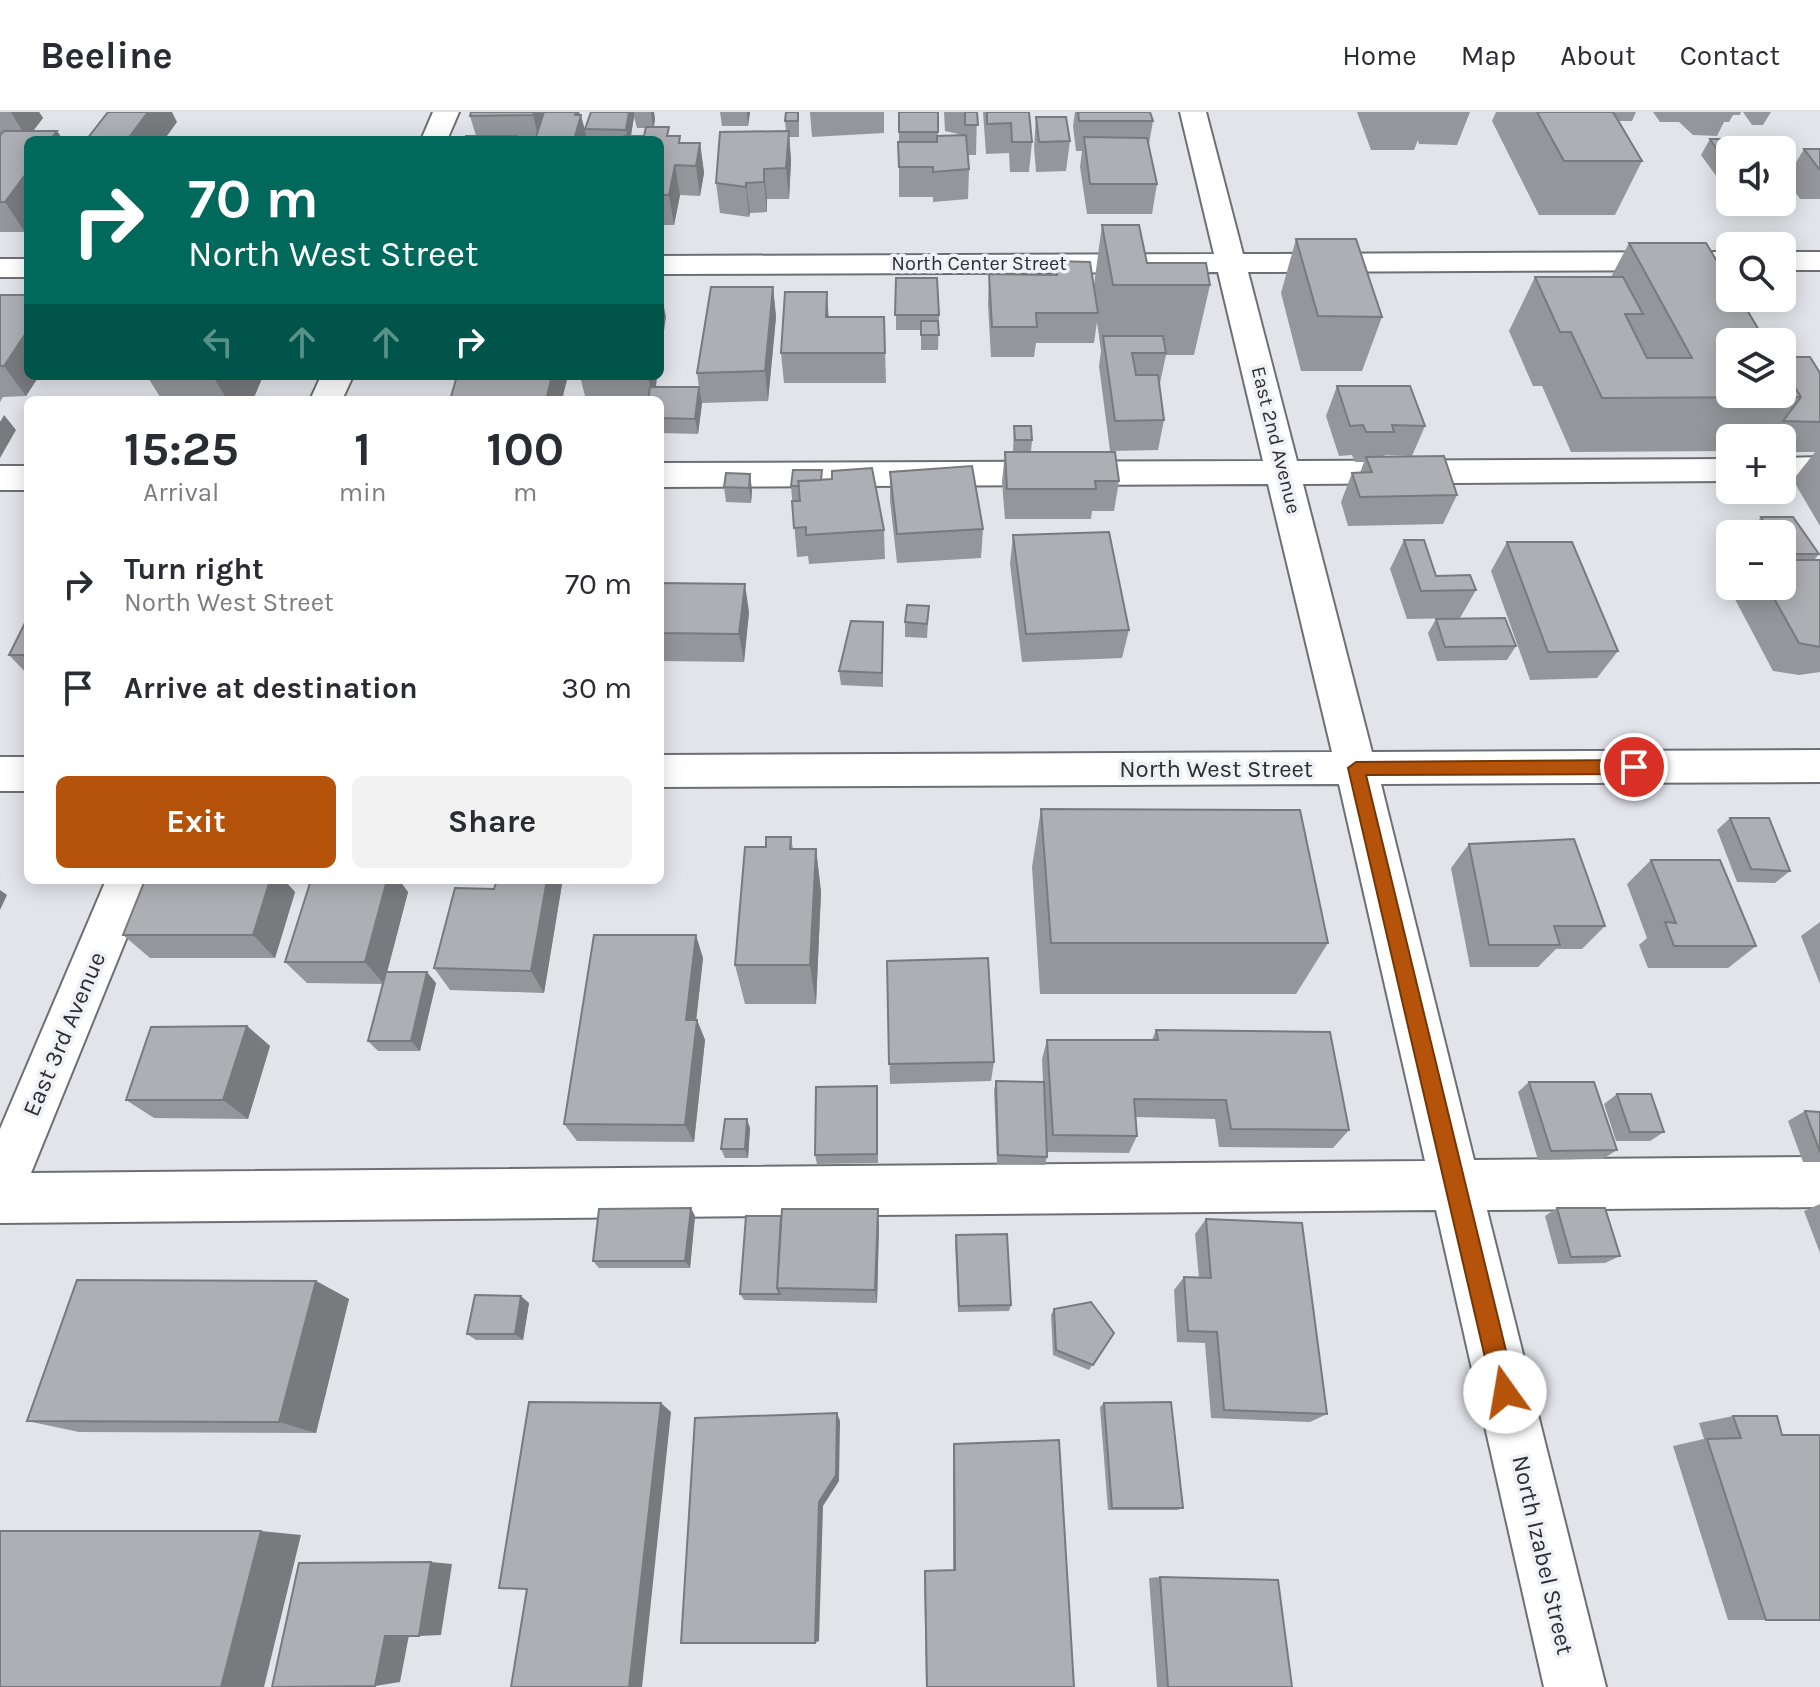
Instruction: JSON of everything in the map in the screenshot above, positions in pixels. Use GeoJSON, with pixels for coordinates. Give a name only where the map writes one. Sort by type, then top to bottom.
{"type":"FeatureCollection","features":[{"type":"Feature","properties":{"kind":"street"},"geometry":{"type":"LineString","coordinates":[[436,136],[446,112]]}},
{"type":"Feature","properties":{"kind":"street","name":"East 2nd Avenue"},"geometry":{"type":"LineString","coordinates":[[1193,112],[1356,768]]}},
{"type":"Feature","properties":{"kind":"street","name":"North Center Street"},"geometry":{"type":"LineString","coordinates":[[664,265],[1716,261]]}},
{"type":"Feature","properties":{"kind":"street"},"geometry":{"type":"LineString","coordinates":[[1796,261],[1820,261]]}},
{"type":"Feature","properties":{"kind":"street"},"geometry":{"type":"LineString","coordinates":[[0,268],[24,268]]}},
{"type":"Feature","properties":{"kind":"street"},"geometry":{"type":"LineString","coordinates":[[1796,469],[1820,468]]}},
{"type":"Feature","properties":{"kind":"street"},"geometry":{"type":"LineString","coordinates":[[664,475],[1716,470]]}},
{"type":"Feature","properties":{"kind":"street"},"geometry":{"type":"LineString","coordinates":[[0,478],[24,478]]}},
{"type":"Feature","properties":{"kind":"street","name":"North West Street"},"geometry":{"type":"LineString","coordinates":[[664,771],[1820,766]]}},
{"type":"Feature","properties":{"kind":"street","name":"North Izabel Street"},"geometry":{"type":"LineString","coordinates":[[1356,768],[1575,1687]]}},
{"type":"Feature","properties":{"kind":"street"},"geometry":{"type":"LineString","coordinates":[[0,774],[24,774]]}},
{"type":"Feature","properties":{"kind":"street","name":"East 3rd Avenue"},"geometry":{"type":"LineString","coordinates":[[0,1188],[126,884]]}},
{"type":"Feature","properties":{"kind":"street"},"geometry":{"type":"LineString","coordinates":[[0,1198],[1820,1182]]}},
{"type":"Feature","properties":{"kind":"building"},"geometry":{"type":"Polygon","coordinates":[[[108,112],[148,112],[130,136],[89,136],[108,112]]]}},
{"type":"Feature","properties":{"kind":"building"},"geometry":{"type":"Polygon","coordinates":[[[471,112],[534,112],[533,115],[470,116],[471,112]]]}},
{"type":"Feature","properties":{"kind":"building"},"geometry":{"type":"Polygon","coordinates":[[[544,112],[576,112],[575,115],[581,115],[575,136],[536,136],[544,112]]]}},
{"type":"Feature","properties":{"kind":"building"},"geometry":{"type":"Polygon","coordinates":[[[591,112],[629,112],[626,130],[585,129],[591,112]]]}},
{"type":"Feature","properties":{"kind":"building"},"geometry":{"type":"Polygon","coordinates":[[[786,112],[798,112],[798,121],[785,121],[786,112]]]}},
{"type":"Feature","properties":{"kind":"building"},"geometry":{"type":"Polygon","coordinates":[[[899,112],[938,112],[938,132],[899,132],[899,112]]]}},
{"type":"Feature","properties":{"kind":"building"},"geometry":{"type":"Polygon","coordinates":[[[965,112],[977,112],[978,125],[965,125],[965,112]]]}},
{"type":"Feature","properties":{"kind":"building"},"geometry":{"type":"Polygon","coordinates":[[[987,112],[1029,112],[1032,142],[1012,142],[1011,123],[987,124],[987,112]]]}},
{"type":"Feature","properties":{"kind":"building"},"geometry":{"type":"Polygon","coordinates":[[[1078,112],[1150,112],[1153,121],[1079,121],[1078,112]]]}},
{"type":"Feature","properties":{"kind":"building"},"geometry":{"type":"Polygon","coordinates":[[[1537,112],[1613,112],[1642,161],[1564,161],[1537,112]]]}},
{"type":"Feature","properties":{"kind":"building"},"geometry":{"type":"Polygon","coordinates":[[[1036,117],[1066,117],[1070,141],[1039,142],[1036,117]]]}},
{"type":"Feature","properties":{"kind":"building"},"geometry":{"type":"Polygon","coordinates":[[[646,127],[669,127],[667,136],[680,136],[679,143],[700,143],[696,166],[675,165],[669,195],[664,195],[664,136],[644,136],[646,127]]]}},
{"type":"Feature","properties":{"kind":"building"},"geometry":{"type":"Polygon","coordinates":[[[4,131],[57,131],[53,136],[24,136],[24,176],[5,202],[0,202],[0,135],[4,131]]]}},
{"type":"Feature","properties":{"kind":"building"},"geometry":{"type":"Polygon","coordinates":[[[789,131],[786,168],[764,169],[764,182],[746,183],[746,187],[716,183],[720,132],[789,131]]]}},
{"type":"Feature","properties":{"kind":"building"},"geometry":{"type":"Polygon","coordinates":[[[966,135],[969,169],[933,172],[933,167],[899,167],[898,142],[937,142],[937,136],[966,135]]]}},
{"type":"Feature","properties":{"kind":"building"},"geometry":{"type":"Polygon","coordinates":[[[1084,137],[1147,138],[1157,184],[1090,184],[1084,137]]]}},
{"type":"Feature","properties":{"kind":"building"},"geometry":{"type":"Polygon","coordinates":[[[1804,149],[1820,149],[1820,169],[1819,169],[1804,149]]]}},
{"type":"Feature","properties":{"kind":"building"},"geometry":{"type":"Polygon","coordinates":[[[1102,225],[1139,225],[1147,263],[1206,263],[1210,285],[1113,285],[1102,225]]]}},
{"type":"Feature","properties":{"kind":"building"},"geometry":{"type":"Polygon","coordinates":[[[1296,239],[1356,239],[1382,317],[1318,316],[1296,239]]]}},
{"type":"Feature","properties":{"kind":"building"},"geometry":{"type":"Polygon","coordinates":[[[1629,243],[1706,243],[1716,260],[1716,312],[1748,312],[1758,328],[1716,328],[1716,397],[1602,398],[1571,332],[1560,332],[1535,277],[1623,277],[1643,314],[1625,314],[1647,358],[1692,358],[1629,243]]]}},
{"type":"Feature","properties":{"kind":"building"},"geometry":{"type":"Polygon","coordinates":[[[1055,261],[1090,262],[1098,313],[1036,313],[1037,327],[992,327],[989,274],[1057,275],[1055,261]]]}},
{"type":"Feature","properties":{"kind":"building"},"geometry":{"type":"Polygon","coordinates":[[[896,278],[937,278],[939,315],[895,315],[896,278]]]}},
{"type":"Feature","properties":{"kind":"building"},"geometry":{"type":"Polygon","coordinates":[[[711,287],[773,287],[765,371],[697,373],[711,287]]]}},
{"type":"Feature","properties":{"kind":"building"},"geometry":{"type":"Polygon","coordinates":[[[785,292],[827,292],[826,317],[884,317],[885,353],[781,353],[785,292]]]}},
{"type":"Feature","properties":{"kind":"building"},"geometry":{"type":"Polygon","coordinates":[[[0,295],[24,295],[24,336],[4,366],[0,366],[0,295]]]}},
{"type":"Feature","properties":{"kind":"building"},"geometry":{"type":"Polygon","coordinates":[[[921,321],[938,321],[939,335],[921,335],[921,321]]]}},
{"type":"Feature","properties":{"kind":"building"},"geometry":{"type":"Polygon","coordinates":[[[1103,336],[1163,336],[1166,353],[1132,353],[1136,375],[1158,375],[1164,420],[1115,421],[1103,336]]]}},
{"type":"Feature","properties":{"kind":"building"},"geometry":{"type":"Polygon","coordinates":[[[1796,357],[1810,357],[1820,373],[1820,422],[1783,421],[1796,408],[1801,397],[1796,389],[1796,357]]]}},
{"type":"Feature","properties":{"kind":"building"},"geometry":{"type":"Polygon","coordinates":[[[456,380],[551,380],[547,396],[451,396],[456,380]]]}},
{"type":"Feature","properties":{"kind":"building"},"geometry":{"type":"Polygon","coordinates":[[[1337,386],[1410,386],[1425,426],[1392,425],[1394,432],[1366,432],[1363,425],[1350,426],[1337,386]]]}},
{"type":"Feature","properties":{"kind":"building"},"geometry":{"type":"Polygon","coordinates":[[[650,387],[699,387],[695,419],[664,418],[664,396],[649,396],[650,387]]]}},
{"type":"Feature","properties":{"kind":"building"},"geometry":{"type":"Polygon","coordinates":[[[1014,426],[1031,426],[1032,440],[1015,440],[1014,426]]]}},
{"type":"Feature","properties":{"kind":"building"},"geometry":{"type":"Polygon","coordinates":[[[1005,452],[1115,452],[1119,481],[1095,481],[1096,489],[1007,489],[1005,452]]]}},
{"type":"Feature","properties":{"kind":"building"},"geometry":{"type":"Polygon","coordinates":[[[1444,456],[1457,495],[1360,497],[1352,473],[1372,472],[1366,457],[1444,456]]]}},
{"type":"Feature","properties":{"kind":"building"},"geometry":{"type":"Polygon","coordinates":[[[972,466],[983,529],[897,534],[890,472],[972,466]]]}},
{"type":"Feature","properties":{"kind":"building"},"geometry":{"type":"Polygon","coordinates":[[[872,468],[884,530],[806,535],[806,527],[794,528],[792,501],[800,501],[798,481],[832,479],[832,471],[872,468]]]}},
{"type":"Feature","properties":{"kind":"building"},"geometry":{"type":"Polygon","coordinates":[[[793,470],[822,470],[821,480],[798,481],[799,486],[791,486],[793,470]]]}},
{"type":"Feature","properties":{"kind":"building"},"geometry":{"type":"Polygon","coordinates":[[[726,473],[750,474],[749,488],[724,487],[726,473]]]}},
{"type":"Feature","properties":{"kind":"building"},"geometry":{"type":"Polygon","coordinates":[[[1761,517],[1793,517],[1795,520],[1763,520],[1761,517]]]}},
{"type":"Feature","properties":{"kind":"building"},"geometry":{"type":"Polygon","coordinates":[[[1796,521],[1819,554],[1796,554],[1796,521]]]}},
{"type":"Feature","properties":{"kind":"building"},"geometry":{"type":"Polygon","coordinates":[[[1109,532],[1129,630],[1026,634],[1013,535],[1109,532]]]}},
{"type":"Feature","properties":{"kind":"building"},"geometry":{"type":"Polygon","coordinates":[[[1404,540],[1424,540],[1436,576],[1470,575],[1476,590],[1421,591],[1404,540]]]}},
{"type":"Feature","properties":{"kind":"building"},"geometry":{"type":"Polygon","coordinates":[[[1507,542],[1572,542],[1618,651],[1548,652],[1507,542]]]}},
{"type":"Feature","properties":{"kind":"building"},"geometry":{"type":"Polygon","coordinates":[[[1796,560],[1820,560],[1820,647],[1799,643],[1775,600],[1796,600],[1796,560]]]}},
{"type":"Feature","properties":{"kind":"building"},"geometry":{"type":"Polygon","coordinates":[[[664,583],[745,584],[739,634],[664,633],[664,583]]]}},
{"type":"Feature","properties":{"kind":"building"},"geometry":{"type":"Polygon","coordinates":[[[907,605],[929,606],[927,624],[905,622],[907,605]]]}},
{"type":"Feature","properties":{"kind":"building"},"geometry":{"type":"Polygon","coordinates":[[[1505,618],[1516,646],[1445,647],[1436,619],[1505,618]]]}},
{"type":"Feature","properties":{"kind":"building"},"geometry":{"type":"Polygon","coordinates":[[[851,621],[883,622],[882,673],[839,671],[851,621]]]}},
{"type":"Feature","properties":{"kind":"building"},"geometry":{"type":"Polygon","coordinates":[[[24,625],[24,655],[9,655],[24,625]]]}},
{"type":"Feature","properties":{"kind":"building"},"geometry":{"type":"Polygon","coordinates":[[[1041,809],[1300,810],[1328,943],[1051,943],[1041,809]]]}},
{"type":"Feature","properties":{"kind":"building"},"geometry":{"type":"Polygon","coordinates":[[[1730,818],[1769,818],[1790,871],[1751,869],[1730,818]]]}},
{"type":"Feature","properties":{"kind":"building"},"geometry":{"type":"Polygon","coordinates":[[[766,837],[791,837],[790,849],[816,849],[810,965],[735,965],[745,847],[766,847],[766,837]]]}},
{"type":"Feature","properties":{"kind":"building"},"geometry":{"type":"Polygon","coordinates":[[[1574,839],[1605,926],[1554,926],[1560,945],[1489,945],[1469,844],[1574,839]]]}},
{"type":"Feature","properties":{"kind":"building"},"geometry":{"type":"Polygon","coordinates":[[[1651,860],[1720,860],[1756,946],[1674,946],[1665,922],[1676,923],[1651,860]]]}},
{"type":"Feature","properties":{"kind":"building"},"geometry":{"type":"Polygon","coordinates":[[[143,884],[269,884],[253,935],[123,935],[143,884]]]}},
{"type":"Feature","properties":{"kind":"building"},"geometry":{"type":"Polygon","coordinates":[[[310,884],[386,884],[365,962],[285,962],[310,884]]]}},
{"type":"Feature","properties":{"kind":"building"},"geometry":{"type":"Polygon","coordinates":[[[496,884],[546,884],[531,971],[434,968],[455,888],[494,889],[496,884]]]}},
{"type":"Feature","properties":{"kind":"building"},"geometry":{"type":"Polygon","coordinates":[[[594,935],[696,935],[686,1020],[697,1020],[685,1125],[564,1124],[594,935]]]}},
{"type":"Feature","properties":{"kind":"building"},"geometry":{"type":"Polygon","coordinates":[[[988,958],[994,1062],[889,1064],[887,961],[988,958]]]}},
{"type":"Feature","properties":{"kind":"building"},"geometry":{"type":"Polygon","coordinates":[[[386,972],[427,972],[411,1041],[368,1041],[386,972]]]}},
{"type":"Feature","properties":{"kind":"building"},"geometry":{"type":"Polygon","coordinates":[[[247,1026],[223,1100],[126,1100],[151,1027],[247,1026]]]}},
{"type":"Feature","properties":{"kind":"building"},"geometry":{"type":"Polygon","coordinates":[[[1156,1030],[1330,1032],[1349,1130],[1231,1129],[1226,1100],[1134,1099],[1137,1136],[1053,1135],[1047,1040],[1158,1040],[1156,1030]]]}},
{"type":"Feature","properties":{"kind":"building"},"geometry":{"type":"Polygon","coordinates":[[[996,1081],[1044,1082],[1047,1157],[998,1155],[996,1081]]]}},
{"type":"Feature","properties":{"kind":"building"},"geometry":{"type":"Polygon","coordinates":[[[1529,1082],[1594,1082],[1617,1150],[1551,1151],[1529,1082]]]}},
{"type":"Feature","properties":{"kind":"building"},"geometry":{"type":"Polygon","coordinates":[[[877,1086],[877,1154],[815,1155],[816,1087],[877,1086]]]}},
{"type":"Feature","properties":{"kind":"building"},"geometry":{"type":"Polygon","coordinates":[[[1617,1094],[1651,1094],[1664,1132],[1630,1132],[1617,1094]]]}},
{"type":"Feature","properties":{"kind":"building"},"geometry":{"type":"Polygon","coordinates":[[[1805,1111],[1820,1112],[1820,1152],[1805,1111]]]}},
{"type":"Feature","properties":{"kind":"building"},"geometry":{"type":"Polygon","coordinates":[[[725,1119],[747,1119],[745,1149],[721,1149],[725,1119]]]}},
{"type":"Feature","properties":{"kind":"building"},"geometry":{"type":"Polygon","coordinates":[[[691,1208],[685,1261],[593,1261],[599,1209],[691,1208]]]}},
{"type":"Feature","properties":{"kind":"building"},"geometry":{"type":"Polygon","coordinates":[[[1557,1208],[1605,1208],[1620,1256],[1571,1257],[1557,1208]]]}},
{"type":"Feature","properties":{"kind":"building"},"geometry":{"type":"Polygon","coordinates":[[[782,1209],[878,1209],[875,1290],[777,1288],[782,1209]]]}},
{"type":"Feature","properties":{"kind":"building"},"geometry":{"type":"Polygon","coordinates":[[[746,1216],[781,1216],[777,1288],[780,1294],[740,1294],[746,1216]]]}},
{"type":"Feature","properties":{"kind":"building"},"geometry":{"type":"Polygon","coordinates":[[[1206,1219],[1302,1223],[1327,1414],[1224,1410],[1217,1332],[1188,1331],[1184,1277],[1211,1278],[1206,1219]]]}},
{"type":"Feature","properties":{"kind":"building"},"geometry":{"type":"Polygon","coordinates":[[[1007,1234],[1011,1305],[959,1306],[956,1235],[1007,1234]]]}},
{"type":"Feature","properties":{"kind":"building"},"geometry":{"type":"Polygon","coordinates":[[[77,1280],[316,1281],[279,1422],[27,1421],[77,1280]]]}},
{"type":"Feature","properties":{"kind":"building"},"geometry":{"type":"Polygon","coordinates":[[[475,1295],[521,1296],[515,1334],[467,1334],[475,1295]]]}},
{"type":"Feature","properties":{"kind":"building"},"geometry":{"type":"Polygon","coordinates":[[[1091,1302],[1114,1333],[1093,1365],[1056,1350],[1054,1309],[1091,1302]]]}},
{"type":"Feature","properties":{"kind":"building"},"geometry":{"type":"Polygon","coordinates":[[[529,1402],[661,1403],[629,1687],[511,1687],[527,1589],[499,1588],[529,1402]]]}},
{"type":"Feature","properties":{"kind":"building"},"geometry":{"type":"Polygon","coordinates":[[[1171,1402],[1183,1508],[1112,1508],[1104,1403],[1171,1402]]]}},
{"type":"Feature","properties":{"kind":"building"},"geometry":{"type":"Polygon","coordinates":[[[837,1413],[836,1475],[819,1502],[815,1643],[681,1643],[695,1418],[837,1413]]]}},
{"type":"Feature","properties":{"kind":"building"},"geometry":{"type":"Polygon","coordinates":[[[1733,1416],[1777,1416],[1782,1435],[1820,1435],[1820,1620],[1766,1620],[1707,1439],[1741,1438],[1733,1416]]]}},
{"type":"Feature","properties":{"kind":"building"},"geometry":{"type":"Polygon","coordinates":[[[1059,1440],[1074,1687],[927,1687],[925,1571],[955,1570],[954,1444],[1059,1440]]]}},
{"type":"Feature","properties":{"kind":"building"},"geometry":{"type":"Polygon","coordinates":[[[0,1531],[261,1531],[221,1687],[0,1687],[0,1531]]]}},
{"type":"Feature","properties":{"kind":"building"},"geometry":{"type":"Polygon","coordinates":[[[431,1562],[419,1636],[385,1636],[375,1686],[272,1687],[299,1563],[431,1562]]]}},
{"type":"Feature","properties":{"kind":"building"},"geometry":{"type":"Polygon","coordinates":[[[1160,1577],[1278,1580],[1292,1687],[1168,1687],[1160,1577]]]}},
{"type":"Feature","properties":{"kind":"route"},"geometry":{"type":"LineString","coordinates":[[1505,1392],[1356,768],[1634,767]]}}]}
